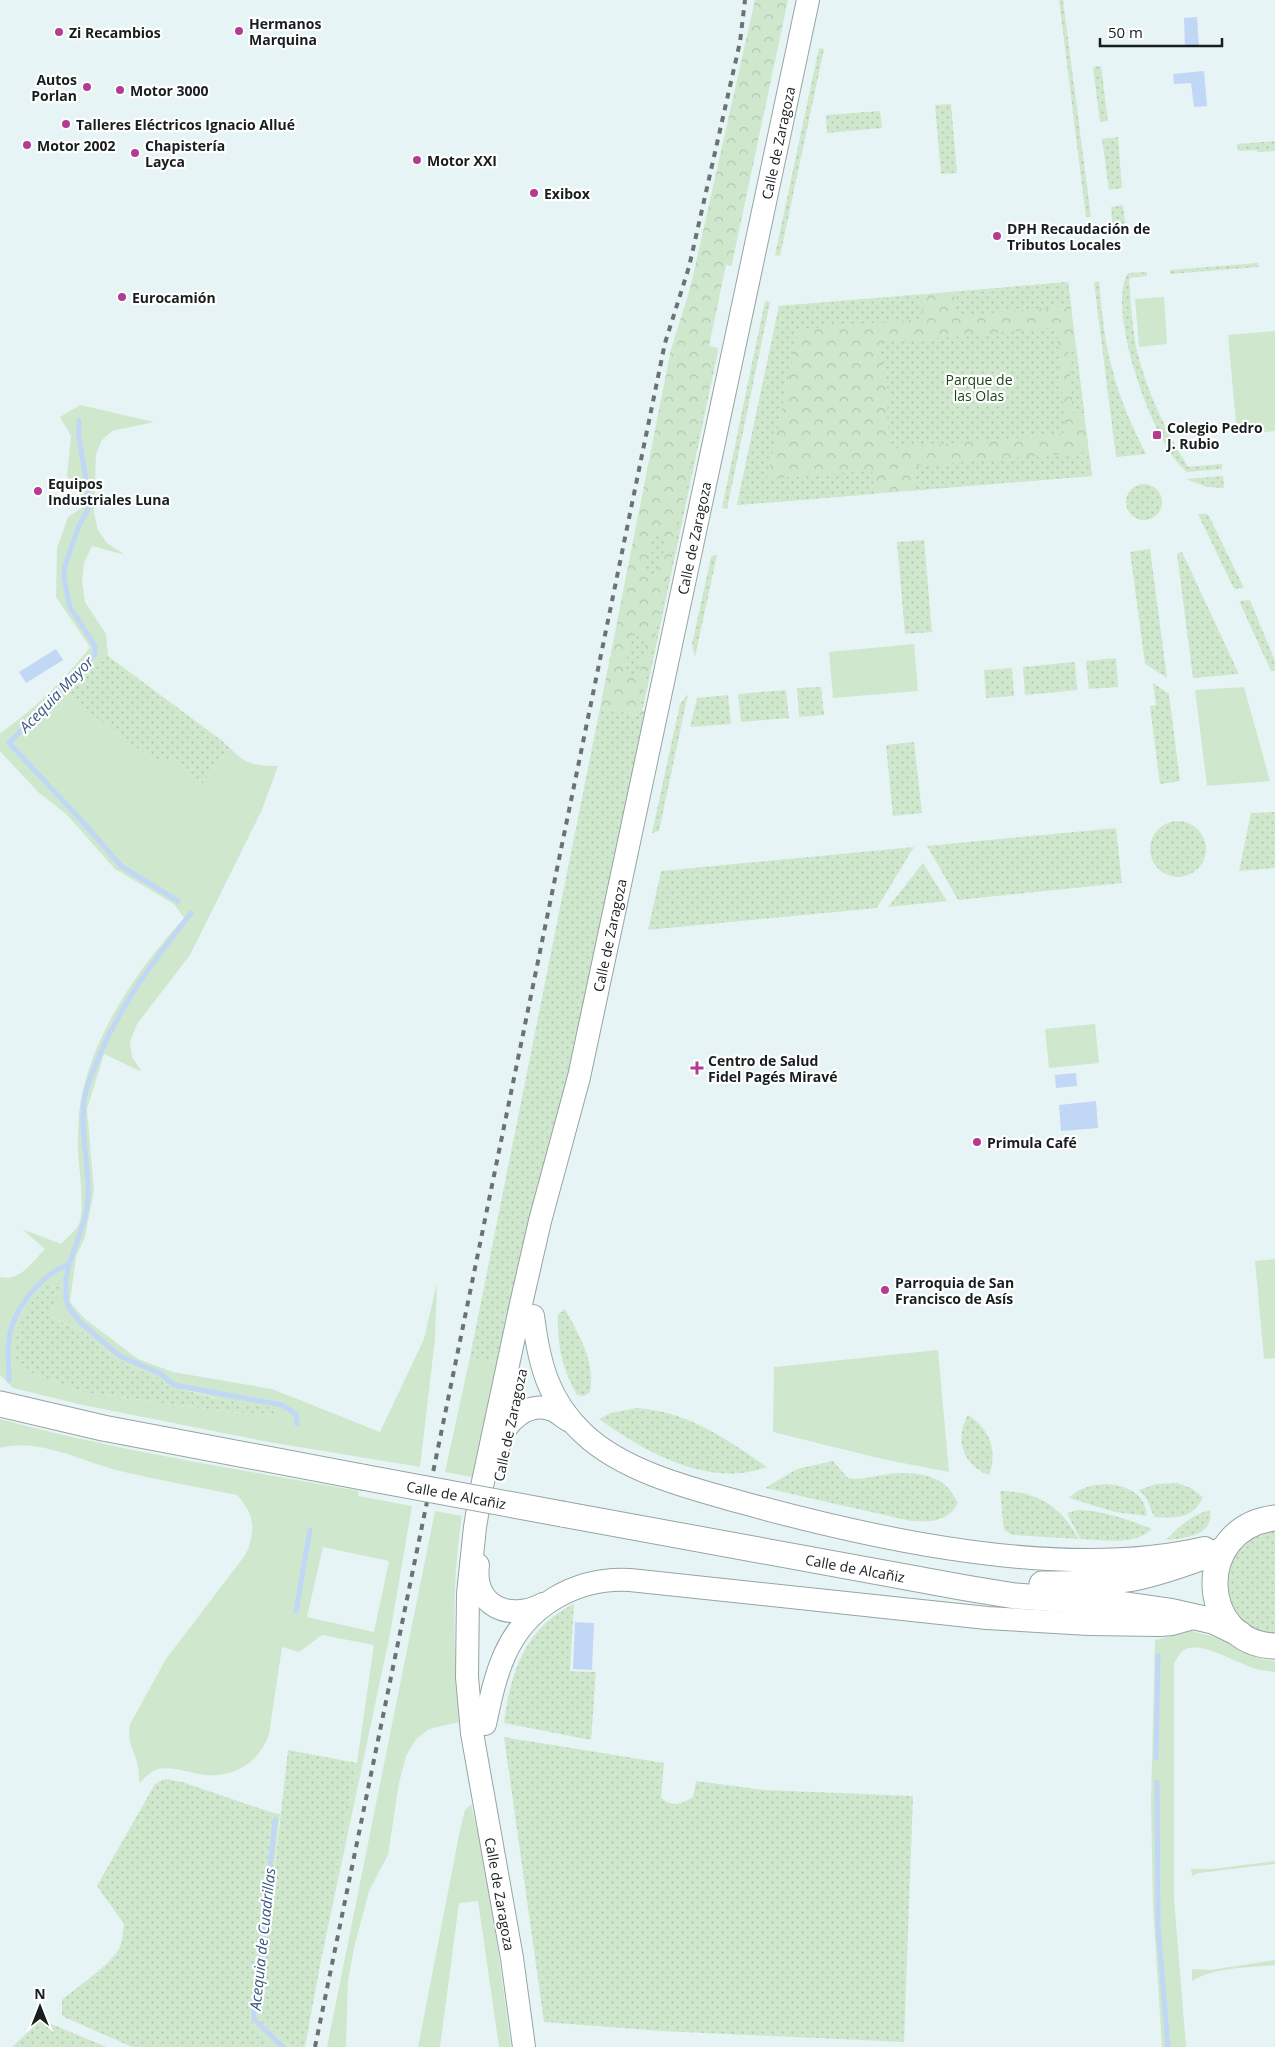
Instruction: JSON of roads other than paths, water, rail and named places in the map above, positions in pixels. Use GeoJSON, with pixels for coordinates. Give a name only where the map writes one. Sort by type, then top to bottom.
{"type":"FeatureCollection","features":[{"type":"Feature","properties":{"kind":"main road","name":"Calle de Zaragoza"},"geometry":{"type":"LineString","coordinates":[[512,1958],[502,1855],[485,1724],[480,1586],[511,1420],[571,1134],[580,1077],[808,0]]}},
{"type":"Feature","properties":{"kind":"main road","name":"Calle de Zaragoza"},"geometry":{"type":"LineString","coordinates":[[512,1958],[476,1761],[467,1677],[468,1594],[475,1527],[512,1346],[540,1221],[580,1077]]}},
{"type":"Feature","properties":{"kind":"main road"},"geometry":{"type":"LineString","coordinates":[[533,1316],[540,1361],[546,1379],[554,1396],[574,1424],[595,1444],[606,1451],[650,1473],[678,1484],[768,1510],[892,1538],[990,1553],[1026,1557],[1097,1560],[1161,1556],[1225,1546]]}},
{"type":"Feature","properties":{"kind":"main road"},"geometry":{"type":"LineString","coordinates":[[467,1677],[480,1586],[484,1519],[510,1385],[512,1346]]}},
{"type":"Feature","properties":{"kind":"main road","name":"Calle de Alcañiz"},"geometry":{"type":"LineString","coordinates":[[0,1404],[103,1428],[742,1548],[1015,1596],[1141,1606],[1213,1621],[1253,1642],[1275,1646]]}},
{"type":"Feature","properties":{"kind":"main road"},"geometry":{"type":"LineString","coordinates":[[499,1441],[511,1420],[528,1410],[540,1408],[553,1411],[574,1424]]}},
{"type":"Feature","properties":{"kind":"main road"},"geometry":{"type":"LineString","coordinates":[[1240,1634],[1224,1616],[1215,1595],[1215,1572],[1225,1546],[1244,1528],[1259,1521],[1275,1518]]}},
{"type":"Feature","properties":{"kind":"main road","name":"Calle de Alcañiz"},"geometry":{"type":"LineString","coordinates":[[914,1578],[1022,1584],[1102,1582],[1134,1578],[1166,1570],[1225,1546]]}},
{"type":"Feature","properties":{"kind":"main road"},"geometry":{"type":"LineString","coordinates":[[480,1586],[496,1606],[509,1612],[525,1612],[586,1584],[619,1579],[1038,1622],[1160,1625],[1172,1624],[1197,1617]]}},
{"type":"Feature","properties":{"kind":"main road"},"geometry":{"type":"LineString","coordinates":[[485,1724],[497,1675],[510,1644],[523,1625],[548,1602]]}},
{"type":"Feature","properties":{"kind":"main road"},"geometry":{"type":"LineString","coordinates":[[512,1958],[524,2047]]}},
{"type":"Feature","properties":{"kind":"water"},"geometry":{"type":"Polygon","coordinates":[[[1197,17],[1199,47],[1185,47],[1184,18],[1197,17]]]}},
{"type":"Feature","properties":{"kind":"water"},"geometry":{"type":"Polygon","coordinates":[[[1204,71],[1207,106],[1194,107],[1191,83],[1174,84],[1173,74],[1204,71]]]}},
{"type":"Feature","properties":{"kind":"water"},"geometry":{"type":"Polygon","coordinates":[[[56,649],[63,660],[26,683],[19,672],[56,649]]]}},
{"type":"Feature","properties":{"kind":"water"},"geometry":{"type":"Polygon","coordinates":[[[1076,1073],[1077,1086],[1056,1088],[1055,1075],[1076,1073]]]}},
{"type":"Feature","properties":{"kind":"water"},"geometry":{"type":"Polygon","coordinates":[[[1096,1101],[1098,1128],[1061,1131],[1059,1105],[1096,1101]]]}},
{"type":"Feature","properties":{"kind":"water"},"geometry":{"type":"Polygon","coordinates":[[[575,1622],[594,1623],[592,1670],[573,1669],[575,1622]]]}},
{"type":"Feature","properties":{"kind":"waterway","name":"Acequia Mayor"},"geometry":{"type":"LineString","coordinates":[[79,421],[79,438],[89,499],[88,509],[78,528],[65,566],[64,578],[70,607],[95,646],[95,654],[9,743],[121,866],[178,901]]}},
{"type":"Feature","properties":{"kind":"waterway","name":"Acequia Mayor"},"geometry":{"type":"LineString","coordinates":[[9,1380],[9,1341],[15,1319],[33,1290],[50,1275],[69,1264],[84,1222],[88,1183],[83,1112],[85,1095],[91,1077],[105,1043],[126,1004],[150,967],[191,913]]}},
{"type":"Feature","properties":{"kind":"waterway","name":"Acequia de Cuadrillas"},"geometry":{"type":"LineString","coordinates":[[69,1264],[66,1278],[66,1300],[69,1308],[81,1323],[120,1356],[161,1374],[174,1385],[282,1405],[296,1414],[297,1424]]}},
{"type":"Feature","properties":{"kind":"waterway","name":"Acequia de Cuadrillas"},"geometry":{"type":"LineString","coordinates":[[296,1611],[310,1530]]}},
{"type":"Feature","properties":{"kind":"waterway"},"geometry":{"type":"LineString","coordinates":[[1156,1758],[1158,1656]]}},
{"type":"Feature","properties":{"kind":"waterway"},"geometry":{"type":"LineString","coordinates":[[1157,1782],[1158,1925],[1168,2047]]}},
{"type":"Feature","properties":{"kind":"waterway","name":"Acequia de Cuadrillas"},"geometry":{"type":"LineString","coordinates":[[275,1820],[254,2019],[283,2047]]}},
{"type":"Feature","properties":{"kind":"railway"},"geometry":{"type":"LineString","coordinates":[[315,2047],[665,343],[689,267],[740,42],[745,0]]}},
{"type":"Feature","properties":{"kind":"place","name":"Hermanos Marquina"},"geometry":{"type":"Point","coordinates":[239,31]}},
{"type":"Feature","properties":{"kind":"place","name":"Zi Recambios"},"geometry":{"type":"Point","coordinates":[59,32]}},
{"type":"Feature","properties":{"kind":"place","name":"Autos Porlan"},"geometry":{"type":"Point","coordinates":[87,87]}},
{"type":"Feature","properties":{"kind":"place","name":"Motor 3000"},"geometry":{"type":"Point","coordinates":[120,90]}},
{"type":"Feature","properties":{"kind":"place","name":"Talleres Eléctricos Ignacio Allué"},"geometry":{"type":"Point","coordinates":[66,124]}},
{"type":"Feature","properties":{"kind":"place","name":"Motor 2002"},"geometry":{"type":"Point","coordinates":[27,145]}},
{"type":"Feature","properties":{"kind":"place","name":"Chapistería Layca"},"geometry":{"type":"Point","coordinates":[135,153]}},
{"type":"Feature","properties":{"kind":"place","name":"Motor XXI"},"geometry":{"type":"Point","coordinates":[417,160]}},
{"type":"Feature","properties":{"kind":"place","name":"Exibox"},"geometry":{"type":"Point","coordinates":[534,193]}},
{"type":"Feature","properties":{"kind":"place","name":"DPH Recaudación de Tributos Locales"},"geometry":{"type":"Point","coordinates":[997,236]}},
{"type":"Feature","properties":{"kind":"place","name":"Eurocamión"},"geometry":{"type":"Point","coordinates":[122,297]}},
{"type":"Feature","properties":{"kind":"place","name":"Colegio Pedro J. Rubio"},"geometry":{"type":"Point","coordinates":[1157,435]}},
{"type":"Feature","properties":{"kind":"place","name":"Equipos Industriales Luna"},"geometry":{"type":"Point","coordinates":[38,491]}},
{"type":"Feature","properties":{"kind":"place","name":"Centro de Salud Fidel Pagés Miravé"},"geometry":{"type":"Point","coordinates":[697,1068]}},
{"type":"Feature","properties":{"kind":"place","name":"Primula Café"},"geometry":{"type":"Point","coordinates":[977,1142]}},
{"type":"Feature","properties":{"kind":"place","name":"Parroquia de San Francisco de Asís"},"geometry":{"type":"Point","coordinates":[885,1290]}},
{"type":"Feature","properties":{"kind":"park label","name":"Parque de las Olas"},"geometry":{"type":"Point","coordinates":[979,388]}}]}
